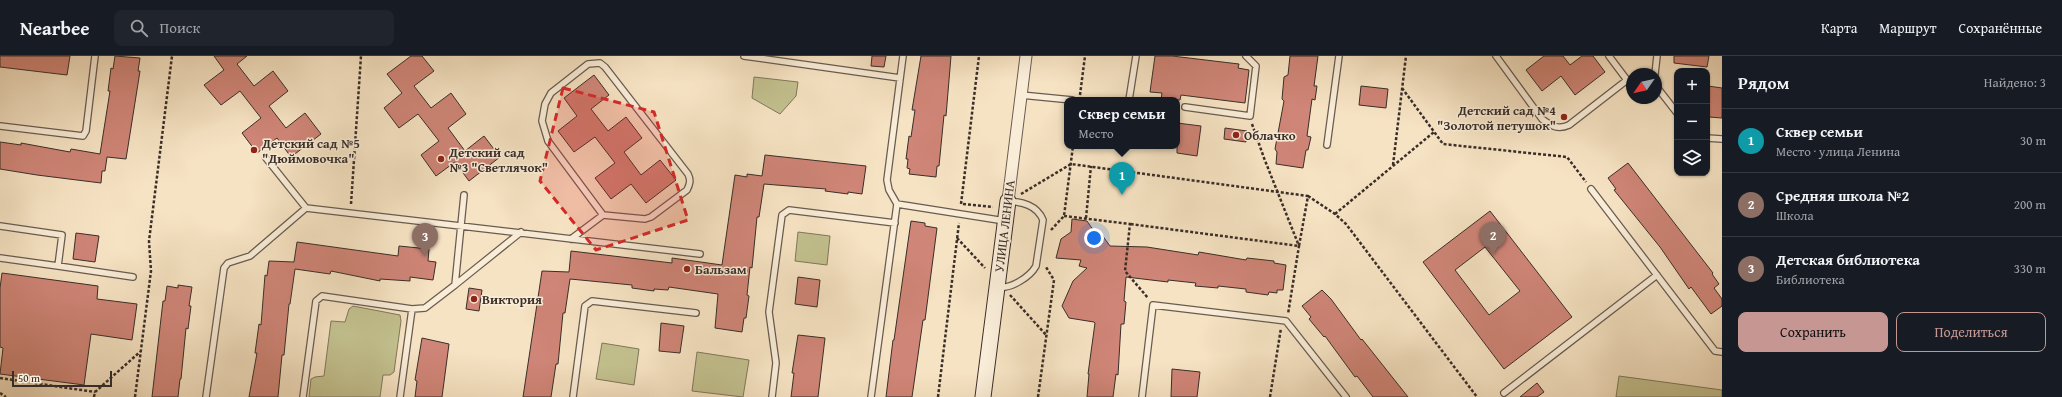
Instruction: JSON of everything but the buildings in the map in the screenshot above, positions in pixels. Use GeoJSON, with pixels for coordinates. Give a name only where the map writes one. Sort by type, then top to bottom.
{"type":"FeatureCollection","features":[{"type":"Feature","properties":{"kind":"street","name":"УЛИЦА ЛЕНИНА"},"geometry":{"type":"LineString","coordinates":[[983,397],[1026,56]]}},
{"type":"Feature","properties":{"kind":"lane"},"geometry":{"type":"LineString","coordinates":[[0,126],[83,136],[86,131],[95,56]]}},
{"type":"Feature","properties":{"kind":"lane"},"geometry":{"type":"LineString","coordinates":[[744,56],[900,78]]}},
{"type":"Feature","properties":{"kind":"lane"},"geometry":{"type":"LineString","coordinates":[[871,397],[897,204],[889,190],[887,180],[903,56]]}},
{"type":"Feature","properties":{"kind":"lane"},"geometry":{"type":"LineString","coordinates":[[1130,97],[1136,56]]}},
{"type":"Feature","properties":{"kind":"lane"},"geometry":{"type":"LineString","coordinates":[[1185,107],[1250,116],[1256,66],[1246,56]]}},
{"type":"Feature","properties":{"kind":"lane"},"geometry":{"type":"LineString","coordinates":[[1327,145],[1339,56]]}},
{"type":"Feature","properties":{"kind":"lane"},"geometry":{"type":"LineString","coordinates":[[1496,56],[1542,119],[1552,126],[1559,128],[1569,125],[1626,82]]}},
{"type":"Feature","properties":{"kind":"lane"},"geometry":{"type":"LineString","coordinates":[[1609,56],[1626,76]]}},
{"type":"Feature","properties":{"kind":"lane"},"geometry":{"type":"LineString","coordinates":[[1656,68],[1657,56]]}},
{"type":"Feature","properties":{"kind":"lane"},"geometry":{"type":"LineString","coordinates":[[571,238],[603,215],[645,219],[687,190],[690,179],[605,67],[595,62],[588,64],[551,93],[545,104],[542,121],[548,141],[603,215]]}},
{"type":"Feature","properties":{"kind":"lane"},"geometry":{"type":"LineString","coordinates":[[1662,94],[1674,109]]}},
{"type":"Feature","properties":{"kind":"lane"},"geometry":{"type":"LineString","coordinates":[[1021,95],[1064,99]]}},
{"type":"Feature","properties":{"kind":"lane"},"geometry":{"type":"LineString","coordinates":[[1710,138],[1722,140]]}},
{"type":"Feature","properties":{"kind":"lane"},"geometry":{"type":"LineString","coordinates":[[266,158],[306,208],[700,254]]}},
{"type":"Feature","properties":{"kind":"lane"},"geometry":{"type":"LineString","coordinates":[[1591,189],[1715,351],[1722,352]]}},
{"type":"Feature","properties":{"kind":"lane"},"geometry":{"type":"LineString","coordinates":[[455,285],[464,195]]}},
{"type":"Feature","properties":{"kind":"lane"},"geometry":{"type":"LineString","coordinates":[[996,287],[1009,288],[1034,271],[1036,266],[1042,220],[1041,215],[1030,205],[1023,202],[1008,201]]}},
{"type":"Feature","properties":{"kind":"lane"},"geometry":{"type":"LineString","coordinates":[[897,204],[1005,221]]}},
{"type":"Feature","properties":{"kind":"lane"},"geometry":{"type":"LineString","coordinates":[[206,397],[224,268],[228,263],[250,256],[306,208]]}},
{"type":"Feature","properties":{"kind":"lane"},"geometry":{"type":"LineString","coordinates":[[772,397],[776,363],[769,312],[782,215],[788,210],[895,223]]}},
{"type":"Feature","properties":{"kind":"lane"},"geometry":{"type":"LineString","coordinates":[[0,226],[62,235],[58,266]]}},
{"type":"Feature","properties":{"kind":"lane"},"geometry":{"type":"LineString","coordinates":[[303,397],[316,301],[322,296],[412,309],[425,308],[521,232]]}},
{"type":"Feature","properties":{"kind":"lane"},"geometry":{"type":"LineString","coordinates":[[0,258],[133,277]]}},
{"type":"Feature","properties":{"kind":"lane"},"geometry":{"type":"LineString","coordinates":[[1504,393],[1656,275]]}},
{"type":"Feature","properties":{"kind":"lane"},"geometry":{"type":"LineString","coordinates":[[573,397],[585,306],[592,302],[696,313]]}},
{"type":"Feature","properties":{"kind":"lane"},"geometry":{"type":"LineString","coordinates":[[1142,397],[1153,305],[1284,320],[1346,397]]}},
{"type":"Feature","properties":{"kind":"lane"},"geometry":{"type":"LineString","coordinates":[[400,397],[412,309]]}},
{"type":"Feature","properties":{"kind":"path"},"geometry":{"type":"LineString","coordinates":[[135,397],[151,271],[149,241],[172,56]]}},
{"type":"Feature","properties":{"kind":"path"},"geometry":{"type":"LineString","coordinates":[[350,213],[361,56]]}},
{"type":"Feature","properties":{"kind":"path"},"geometry":{"type":"LineString","coordinates":[[938,397],[979,56]]}},
{"type":"Feature","properties":{"kind":"path"},"geometry":{"type":"LineString","coordinates":[[1079,97],[1085,56]]}},
{"type":"Feature","properties":{"kind":"path"},"geometry":{"type":"LineString","coordinates":[[1393,165],[1406,56]]}},
{"type":"Feature","properties":{"kind":"path"},"geometry":{"type":"LineString","coordinates":[[1402,88],[1443,144],[1567,157],[1591,189]]}},
{"type":"Feature","properties":{"kind":"path"},"geometry":{"type":"LineString","coordinates":[[1250,116],[1277,192],[1299,246]]}},
{"type":"Feature","properties":{"kind":"path"},"geometry":{"type":"LineString","coordinates":[[1335,214],[1434,132]]}},
{"type":"Feature","properties":{"kind":"path"},"geometry":{"type":"LineString","coordinates":[[1049,232],[1064,216],[1073,149]]}},
{"type":"Feature","properties":{"kind":"path"},"geometry":{"type":"LineString","coordinates":[[961,203],[996,207],[1071,164],[1308,196],[1335,214],[1346,224],[1477,397]]}},
{"type":"Feature","properties":{"kind":"path"},"geometry":{"type":"LineString","coordinates":[[1086,218],[1091,166]]}},
{"type":"Feature","properties":{"kind":"path"},"geometry":{"type":"LineString","coordinates":[[1270,397],[1308,196]]}},
{"type":"Feature","properties":{"kind":"path"},"geometry":{"type":"LineString","coordinates":[[1064,216],[1299,246]]}},
{"type":"Feature","properties":{"kind":"path"},"geometry":{"type":"LineString","coordinates":[[1130,224],[1125,271],[1153,305]]}},
{"type":"Feature","properties":{"kind":"path"},"geometry":{"type":"LineString","coordinates":[[1038,397],[1054,280],[1044,264]]}},
{"type":"Feature","properties":{"kind":"path"},"geometry":{"type":"LineString","coordinates":[[94,397],[95,392],[141,351]]}},
{"type":"Feature","properties":{"kind":"path"},"geometry":{"type":"LineString","coordinates":[[0,378],[95,392]]}},
{"type":"Feature","properties":{"kind":"path"},"geometry":{"type":"LineString","coordinates":[[0,393],[6,397]]}},
{"type":"Feature","properties":{"kind":"highlighted area"},"geometry":{"type":"Polygon","coordinates":[[[563,88],[654,112],[688,220],[596,250],[540,181],[563,88]]]}},
{"type":"Feature","properties":{"kind":"shaded area"},"geometry":{"type":"Polygon","coordinates":[[[754,77],[798,82],[796,96],[780,114],[752,98],[754,77]]]}},
{"type":"Feature","properties":{"kind":"shaded area"},"geometry":{"type":"Polygon","coordinates":[[[798,232],[830,236],[827,265],[795,261],[798,232]]]}},
{"type":"Feature","properties":{"kind":"shaded area"},"geometry":{"type":"Polygon","coordinates":[[[353,306],[400,315],[401,321],[394,372],[390,375],[383,375],[380,397],[309,397],[311,379],[324,376],[331,321],[345,322],[349,309],[353,306]]]}},
{"type":"Feature","properties":{"kind":"shaded area"},"geometry":{"type":"Polygon","coordinates":[[[602,343],[639,349],[634,385],[596,379],[602,343]]]}},
{"type":"Feature","properties":{"kind":"shaded area"},"geometry":{"type":"Polygon","coordinates":[[[697,352],[749,360],[743,397],[692,391],[697,352]]]}},
{"type":"Feature","properties":{"kind":"shaded area"},"geometry":{"type":"Polygon","coordinates":[[[1619,376],[1722,390],[1722,397],[1616,397],[1619,376]]]}},
{"type":"Feature","properties":{"kind":"place","name":"Детский сад №4 \"Золотой петушок\""},"geometry":{"type":"Point","coordinates":[1564,117]}},
{"type":"Feature","properties":{"kind":"place","name":"Облачко"},"geometry":{"type":"Point","coordinates":[1236,135]}},
{"type":"Feature","properties":{"kind":"place","name":"Детский сад №5 \"Дюймовочка\""},"geometry":{"type":"Point","coordinates":[254,150]}},
{"type":"Feature","properties":{"kind":"place","name":"Детский сад №3 \"Светлячок\""},"geometry":{"type":"Point","coordinates":[441,159]}},
{"type":"Feature","properties":{"kind":"place","name":"Сквер семьи"},"geometry":{"type":"Point","coordinates":[1122,195]}},
{"type":"Feature","properties":{"kind":"place","name":"Средняя школа №2"},"geometry":{"type":"Point","coordinates":[1493,255]}},
{"type":"Feature","properties":{"kind":"place","name":"Детская библиотека"},"geometry":{"type":"Point","coordinates":[425,256]}},
{"type":"Feature","properties":{"kind":"place","name":"Бальзам"},"geometry":{"type":"Point","coordinates":[687,269]}},
{"type":"Feature","properties":{"kind":"place","name":"Виктория"},"geometry":{"type":"Point","coordinates":[474,299]}}]}
